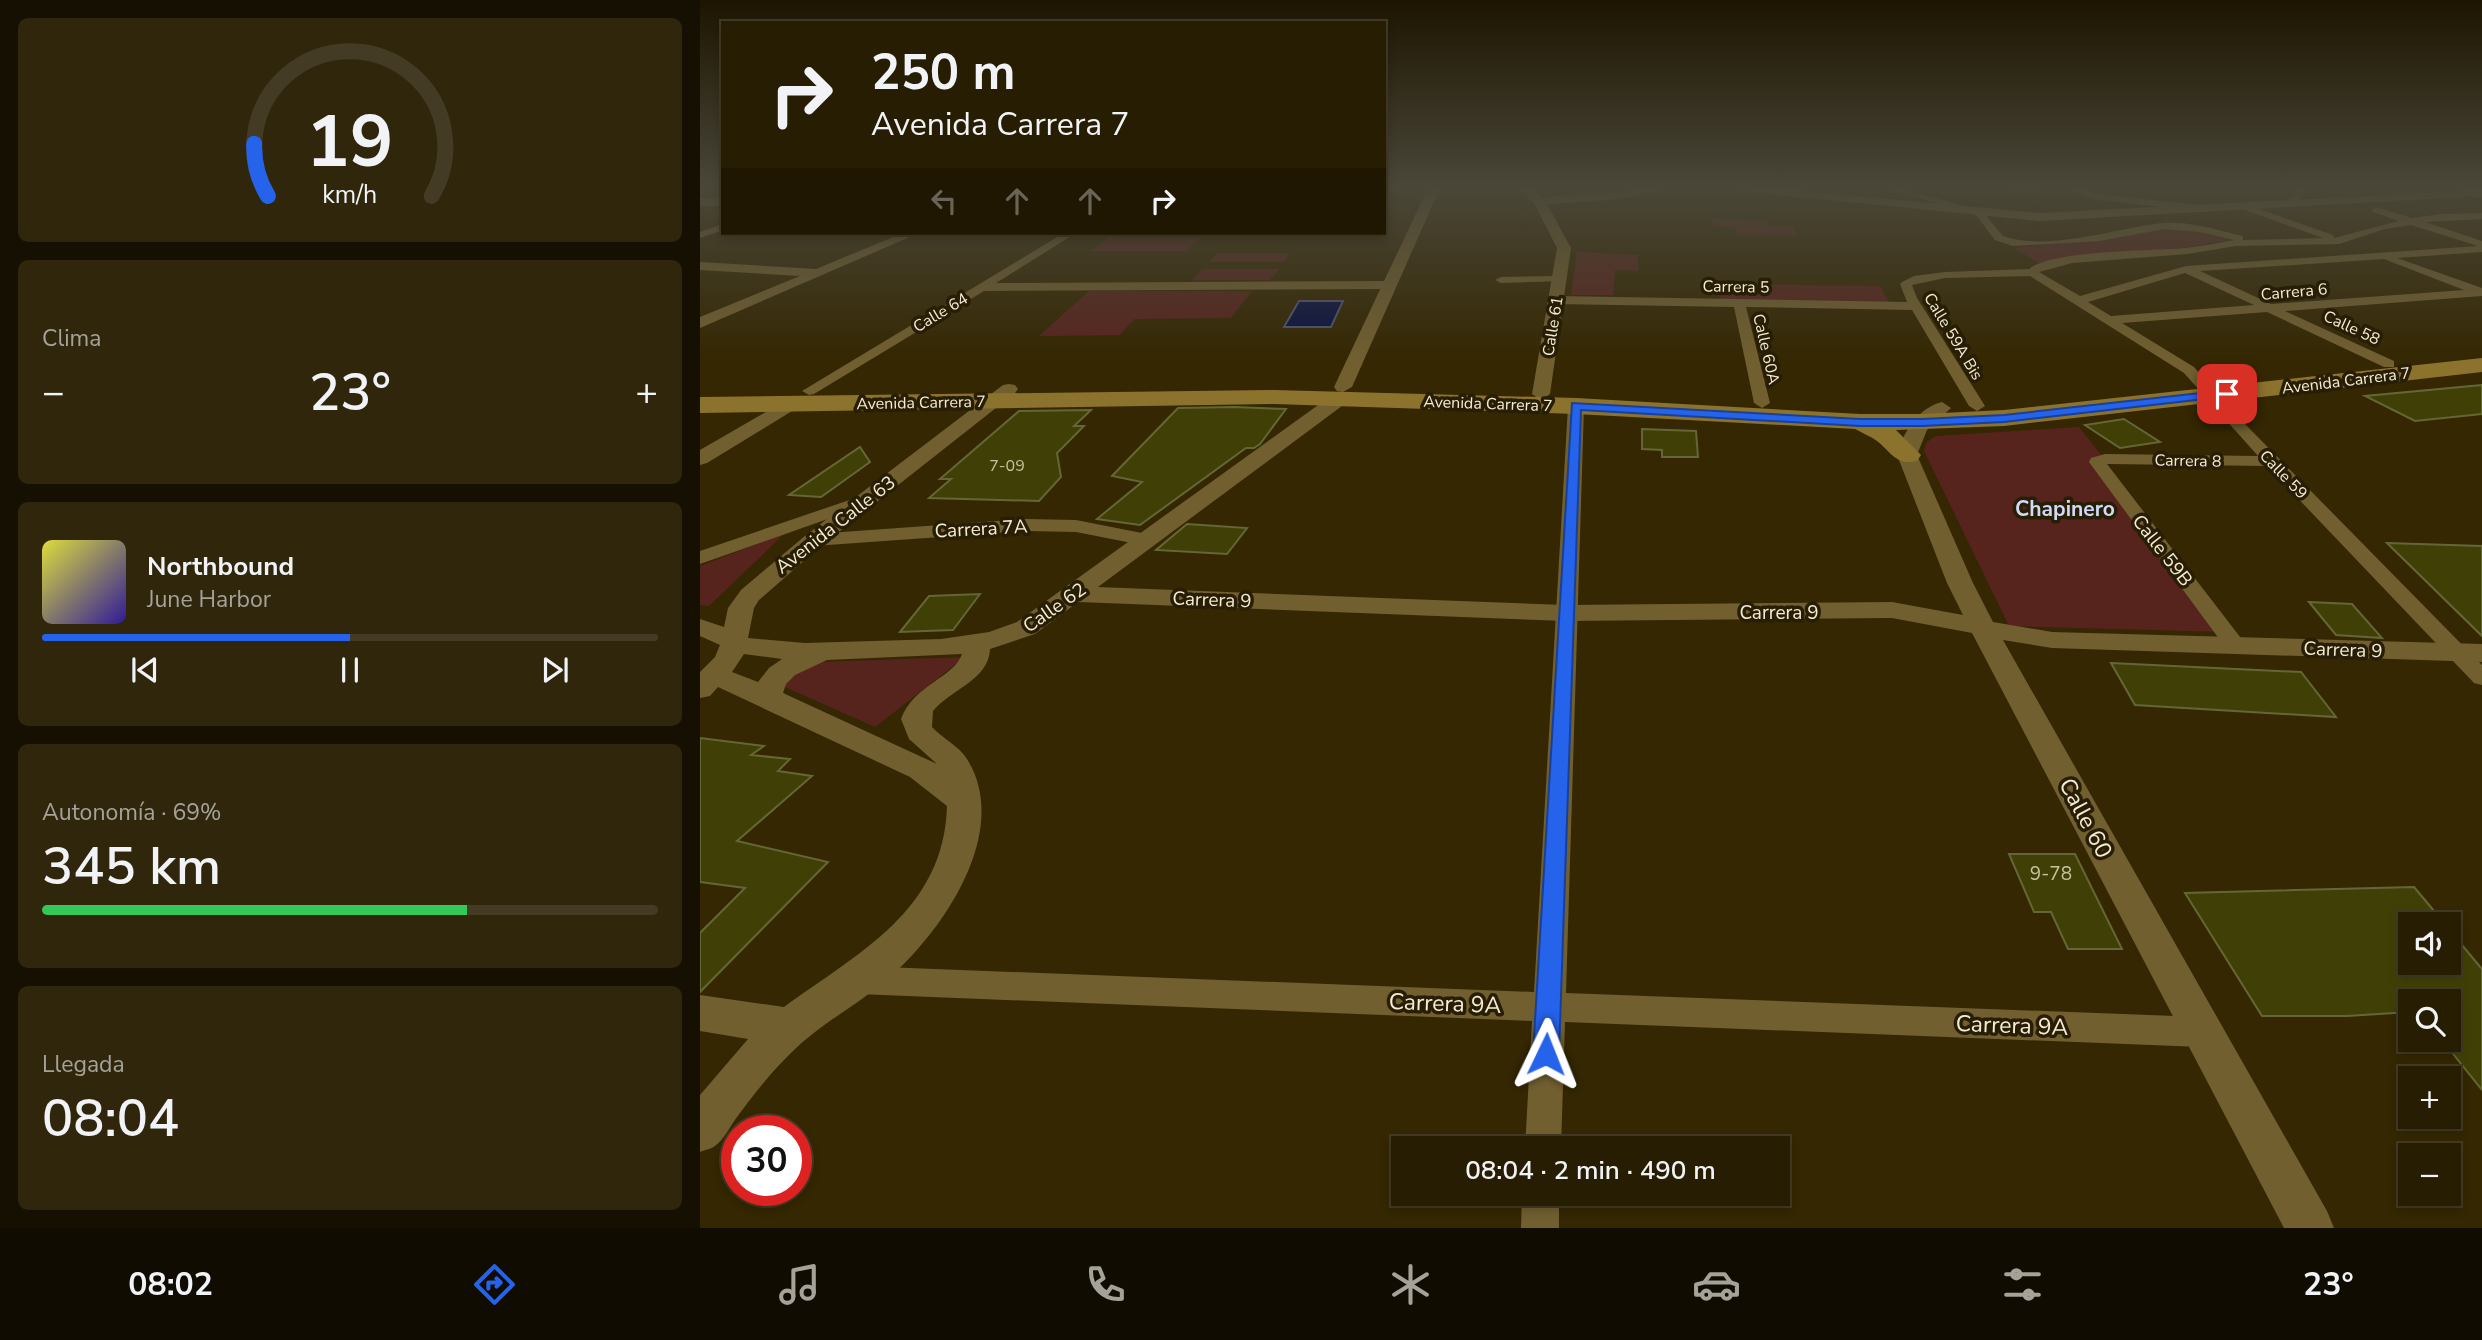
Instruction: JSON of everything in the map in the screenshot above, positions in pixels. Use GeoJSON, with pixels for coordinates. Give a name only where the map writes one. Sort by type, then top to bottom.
{"type":"FeatureCollection","features":[{"type":"Feature","properties":{"kind":"main road","name":"Avenida Carrera 7"},"geometry":{"type":"LineString","coordinates":[[700,392],[800,397],[1541,394],[1841,407],[2004,418],[2389,363],[2482,353]]}},
{"type":"Feature","properties":{"kind":"main road","name":"Avenida Carrera 7"},"geometry":{"type":"LineString","coordinates":[[1341,393],[1860,422],[1932,415],[1978,406],[2207,390],[2482,365]]}},
{"type":"Feature","properties":{"kind":"main road","name":"Avenida Carrera 7"},"geometry":{"type":"LineString","coordinates":[[700,405],[800,397]]}},
{"type":"Feature","properties":{"kind":"main road"},"geometry":{"type":"LineString","coordinates":[[1860,422],[1885,434],[1906,455]]}},
{"type":"Feature","properties":{"kind":"street"},"geometry":{"type":"LineString","coordinates":[[700,323],[884,245]]}},
{"type":"Feature","properties":{"kind":"street","name":"Calle 64"},"geometry":{"type":"LineString","coordinates":[[700,459],[1050,245]]}},
{"type":"Feature","properties":{"kind":"street","name":"Calle 62"},"geometry":{"type":"LineString","coordinates":[[972,645],[1017,633],[1147,540],[1341,393],[1408,245]]}},
{"type":"Feature","properties":{"kind":"street","name":"Calle 61"},"geometry":{"type":"LineString","coordinates":[[1541,394],[1563,245]]}},
{"type":"Feature","properties":{"kind":"street"},"geometry":{"type":"LineString","coordinates":[[2032,272],[2038,267],[2072,260],[2229,245]]}},
{"type":"Feature","properties":{"kind":"street"},"geometry":{"type":"LineString","coordinates":[[2351,245],[2481,292]]}},
{"type":"Feature","properties":{"kind":"street"},"geometry":{"type":"LineString","coordinates":[[2077,301],[2186,269],[2482,247]]}},
{"type":"Feature","properties":{"kind":"street"},"geometry":{"type":"LineString","coordinates":[[2198,250],[2238,265]]}},
{"type":"Feature","properties":{"kind":"street"},"geometry":{"type":"LineString","coordinates":[[700,266],[820,272]]}},
{"type":"Feature","properties":{"kind":"street","name":"Calle 58"},"geometry":{"type":"LineString","coordinates":[[2186,269],[2389,363]]}},
{"type":"Feature","properties":{"kind":"street","name":"Calle 59A Bis"},"geometry":{"type":"LineString","coordinates":[[1978,406],[1915,306],[1907,283],[1925,277],[2032,272]]}},
{"type":"Feature","properties":{"kind":"street","name":"Calle 59"},"geometry":{"type":"LineString","coordinates":[[2032,272],[2183,366],[2272,461],[2469,653],[2482,678]]}},
{"type":"Feature","properties":{"kind":"street"},"geometry":{"type":"LineString","coordinates":[[1501,280],[1559,279]]}},
{"type":"Feature","properties":{"kind":"street"},"geometry":{"type":"LineString","coordinates":[[982,286],[1390,285]]}},
{"type":"Feature","properties":{"kind":"street","name":"Carrera 6"},"geometry":{"type":"LineString","coordinates":[[2109,320],[2481,292]]}},
{"type":"Feature","properties":{"kind":"street","name":"Carrera 5"},"geometry":{"type":"LineString","coordinates":[[1555,300],[1915,306]]}},
{"type":"Feature","properties":{"kind":"street","name":"Calle 60A"},"geometry":{"type":"LineString","coordinates":[[1739,303],[1762,403]]}},
{"type":"Feature","properties":{"kind":"street","name":"Avenida Calle 63"},"geometry":{"type":"LineString","coordinates":[[707,682],[726,661],[734,643],[741,608],[750,594],[814,540],[1002,395]]}},
{"type":"Feature","properties":{"kind":"street"},"geometry":{"type":"LineString","coordinates":[[1543,1136],[1576,406]]}},
{"type":"Feature","properties":{"kind":"street"},"geometry":{"type":"LineString","coordinates":[[1906,455],[1911,438],[1932,415]]}},
{"type":"Feature","properties":{"kind":"street","name":"Calle 60"},"geometry":{"type":"LineString","coordinates":[[1906,455],[1960,583],[1983,628],[2310,1228]]}},
{"type":"Feature","properties":{"kind":"street","name":"Carrera 8"},"geometry":{"type":"LineString","coordinates":[[2105,459],[2272,461]]}},
{"type":"Feature","properties":{"kind":"street","name":"Calle 59B"},"geometry":{"type":"LineString","coordinates":[[2105,459],[2098,464],[2236,646]]}},
{"type":"Feature","properties":{"kind":"street"},"geometry":{"type":"LineString","coordinates":[[700,558],[867,499]]}},
{"type":"Feature","properties":{"kind":"street","name":"Carrera 7A"},"geometry":{"type":"LineString","coordinates":[[814,540],[1026,525],[1076,526],[1147,540]]}},
{"type":"Feature","properties":{"kind":"street","name":"Carrera 9"},"geometry":{"type":"LineString","coordinates":[[1073,594],[1565,613],[1892,610],[1936,616],[1983,628],[2052,640],[2469,653]]}},
{"type":"Feature","properties":{"kind":"street"},"geometry":{"type":"LineString","coordinates":[[700,627],[734,643],[754,648],[822,652],[972,645],[978,650],[972,664],[924,703],[917,713],[916,723],[920,734],[952,760],[959,775],[962,798],[961,834],[956,857],[943,886],[923,917],[896,947],[858,980],[790,1027],[766,1050],[700,1130]]}},
{"type":"Feature","properties":{"kind":"street"},"geometry":{"type":"LineString","coordinates":[[768,697],[768,688],[775,678],[788,668],[822,652]]}},
{"type":"Feature","properties":{"kind":"street"},"geometry":{"type":"LineString","coordinates":[[707,682],[768,697],[921,769],[962,798]]}},
{"type":"Feature","properties":{"kind":"street","name":"Carrera 9A"},"geometry":{"type":"LineString","coordinates":[[858,980],[2201,1032]]}},
{"type":"Feature","properties":{"kind":"street"},"geometry":{"type":"LineString","coordinates":[[700,1013],[790,1027]]}},
{"type":"Feature","properties":{"kind":"street"},"geometry":{"type":"LineString","coordinates":[[1540,1228],[1541,1206]]}},
{"type":"Feature","properties":{"kind":"shaded area"},"geometry":{"type":"Polygon","coordinates":[[[1099,245],[1192,245],[1186,251],[1091,251],[1099,245]]]}},
{"type":"Feature","properties":{"kind":"shaded area"},"geometry":{"type":"Polygon","coordinates":[[[2040,245],[2198,245],[2129,251],[2041,264],[2014,248],[2040,245]]]}},
{"type":"Feature","properties":{"kind":"shaded area"},"geometry":{"type":"Polygon","coordinates":[[[1577,252],[1638,255],[1638,271],[1615,270],[1613,295],[1571,295],[1577,252]]]}},
{"type":"Feature","properties":{"kind":"shaded area"},"geometry":{"type":"Polygon","coordinates":[[[1218,253],[1290,253],[1283,262],[1209,262],[1218,253]]]}},
{"type":"Feature","properties":{"kind":"shaded area"},"geometry":{"type":"Polygon","coordinates":[[[1202,269],[1279,269],[1270,280],[1192,280],[1202,269]]]}},
{"type":"Feature","properties":{"kind":"shaded area"},"geometry":{"type":"Polygon","coordinates":[[[1717,284],[1880,286],[1890,303],[1720,300],[1717,284]]]}},
{"type":"Feature","properties":{"kind":"shaded area"},"geometry":{"type":"Polygon","coordinates":[[[1089,291],[1252,291],[1231,318],[1135,319],[1119,335],[1039,336],[1089,291]]]}},
{"type":"Feature","properties":{"kind":"shaded area"},"geometry":{"type":"Polygon","coordinates":[[[1299,301],[1343,301],[1331,327],[1284,327],[1299,301]]]}},
{"type":"Feature","properties":{"kind":"shaded area"},"geometry":{"type":"Polygon","coordinates":[[[2079,427],[2226,632],[2009,626],[1924,451],[1927,442],[1936,436],[2079,427]]]}},
{"type":"Feature","properties":{"kind":"shaded area"},"geometry":{"type":"Polygon","coordinates":[[[785,533],[709,606],[700,605],[700,566],[785,533]]]}},
{"type":"Feature","properties":{"kind":"shaded area"},"geometry":{"type":"Polygon","coordinates":[[[965,657],[875,727],[785,687],[785,676],[818,662],[965,657]]]}},
{"type":"Feature","properties":{"kind":"building"},"geometry":{"type":"Polygon","coordinates":[[[2482,385],[2482,414],[2415,421],[2365,396],[2482,385]]]}},
{"type":"Feature","properties":{"kind":"building"},"geometry":{"type":"Polygon","coordinates":[[[1178,408],[1286,409],[1260,444],[1254,448],[1246,448],[1140,525],[1097,519],[1142,482],[1112,476],[1178,408]]]}},
{"type":"Feature","properties":{"kind":"building"},"geometry":{"type":"Polygon","coordinates":[[[1091,410],[1074,426],[1084,426],[1057,453],[1061,477],[1039,501],[929,498],[951,479],[940,479],[1019,411],[1091,410]]]}},
{"type":"Feature","properties":{"kind":"building"},"geometry":{"type":"Polygon","coordinates":[[[2124,419],[2160,442],[2120,448],[2085,425],[2124,419]]]}},
{"type":"Feature","properties":{"kind":"building"},"geometry":{"type":"Polygon","coordinates":[[[1642,429],[1696,431],[1698,457],[1662,457],[1662,450],[1642,449],[1642,429]]]}},
{"type":"Feature","properties":{"kind":"building"},"geometry":{"type":"Polygon","coordinates":[[[860,447],[870,462],[821,497],[789,495],[860,447]]]}},
{"type":"Feature","properties":{"kind":"building"},"geometry":{"type":"Polygon","coordinates":[[[1187,524],[1247,528],[1227,554],[1156,550],[1187,524]]]}},
{"type":"Feature","properties":{"kind":"building"},"geometry":{"type":"Polygon","coordinates":[[[2387,543],[2482,546],[2482,636],[2387,543]]]}},
{"type":"Feature","properties":{"kind":"building"},"geometry":{"type":"Polygon","coordinates":[[[980,594],[953,630],[900,632],[929,596],[980,594]]]}},
{"type":"Feature","properties":{"kind":"building"},"geometry":{"type":"Polygon","coordinates":[[[2309,602],[2352,604],[2382,638],[2336,635],[2309,602]]]}},
{"type":"Feature","properties":{"kind":"building"},"geometry":{"type":"Polygon","coordinates":[[[2111,663],[2301,672],[2336,717],[2135,705],[2111,663]]]}},
{"type":"Feature","properties":{"kind":"building"},"geometry":{"type":"Polygon","coordinates":[[[700,738],[764,746],[751,755],[790,759],[778,771],[812,776],[737,841],[828,862],[700,992],[700,933],[745,888],[700,882],[700,738]]]}},
{"type":"Feature","properties":{"kind":"building"},"geometry":{"type":"Polygon","coordinates":[[[2009,854],[2075,854],[2122,949],[2068,949],[2051,912],[2034,912],[2009,854]]]}},
{"type":"Feature","properties":{"kind":"building"},"geometry":{"type":"Polygon","coordinates":[[[2414,887],[2435,912],[2398,912],[2398,975],[2461,975],[2461,944],[2482,969],[2482,1090],[2452,1052],[2461,1052],[2461,989],[2398,989],[2398,1013],[2262,1016],[2185,893],[2414,887]]]}},
{"type":"Feature","properties":{"kind":"district","name":"Chapinero"},"geometry":{"type":"Point","coordinates":[2065,509]}},
{"type":"Feature","properties":{"kind":"route"},"geometry":{"type":"LineString","coordinates":[[1546,1054],[1576,406],[1860,422],[1922,422],[2004,418],[2227,394]]}}]}
